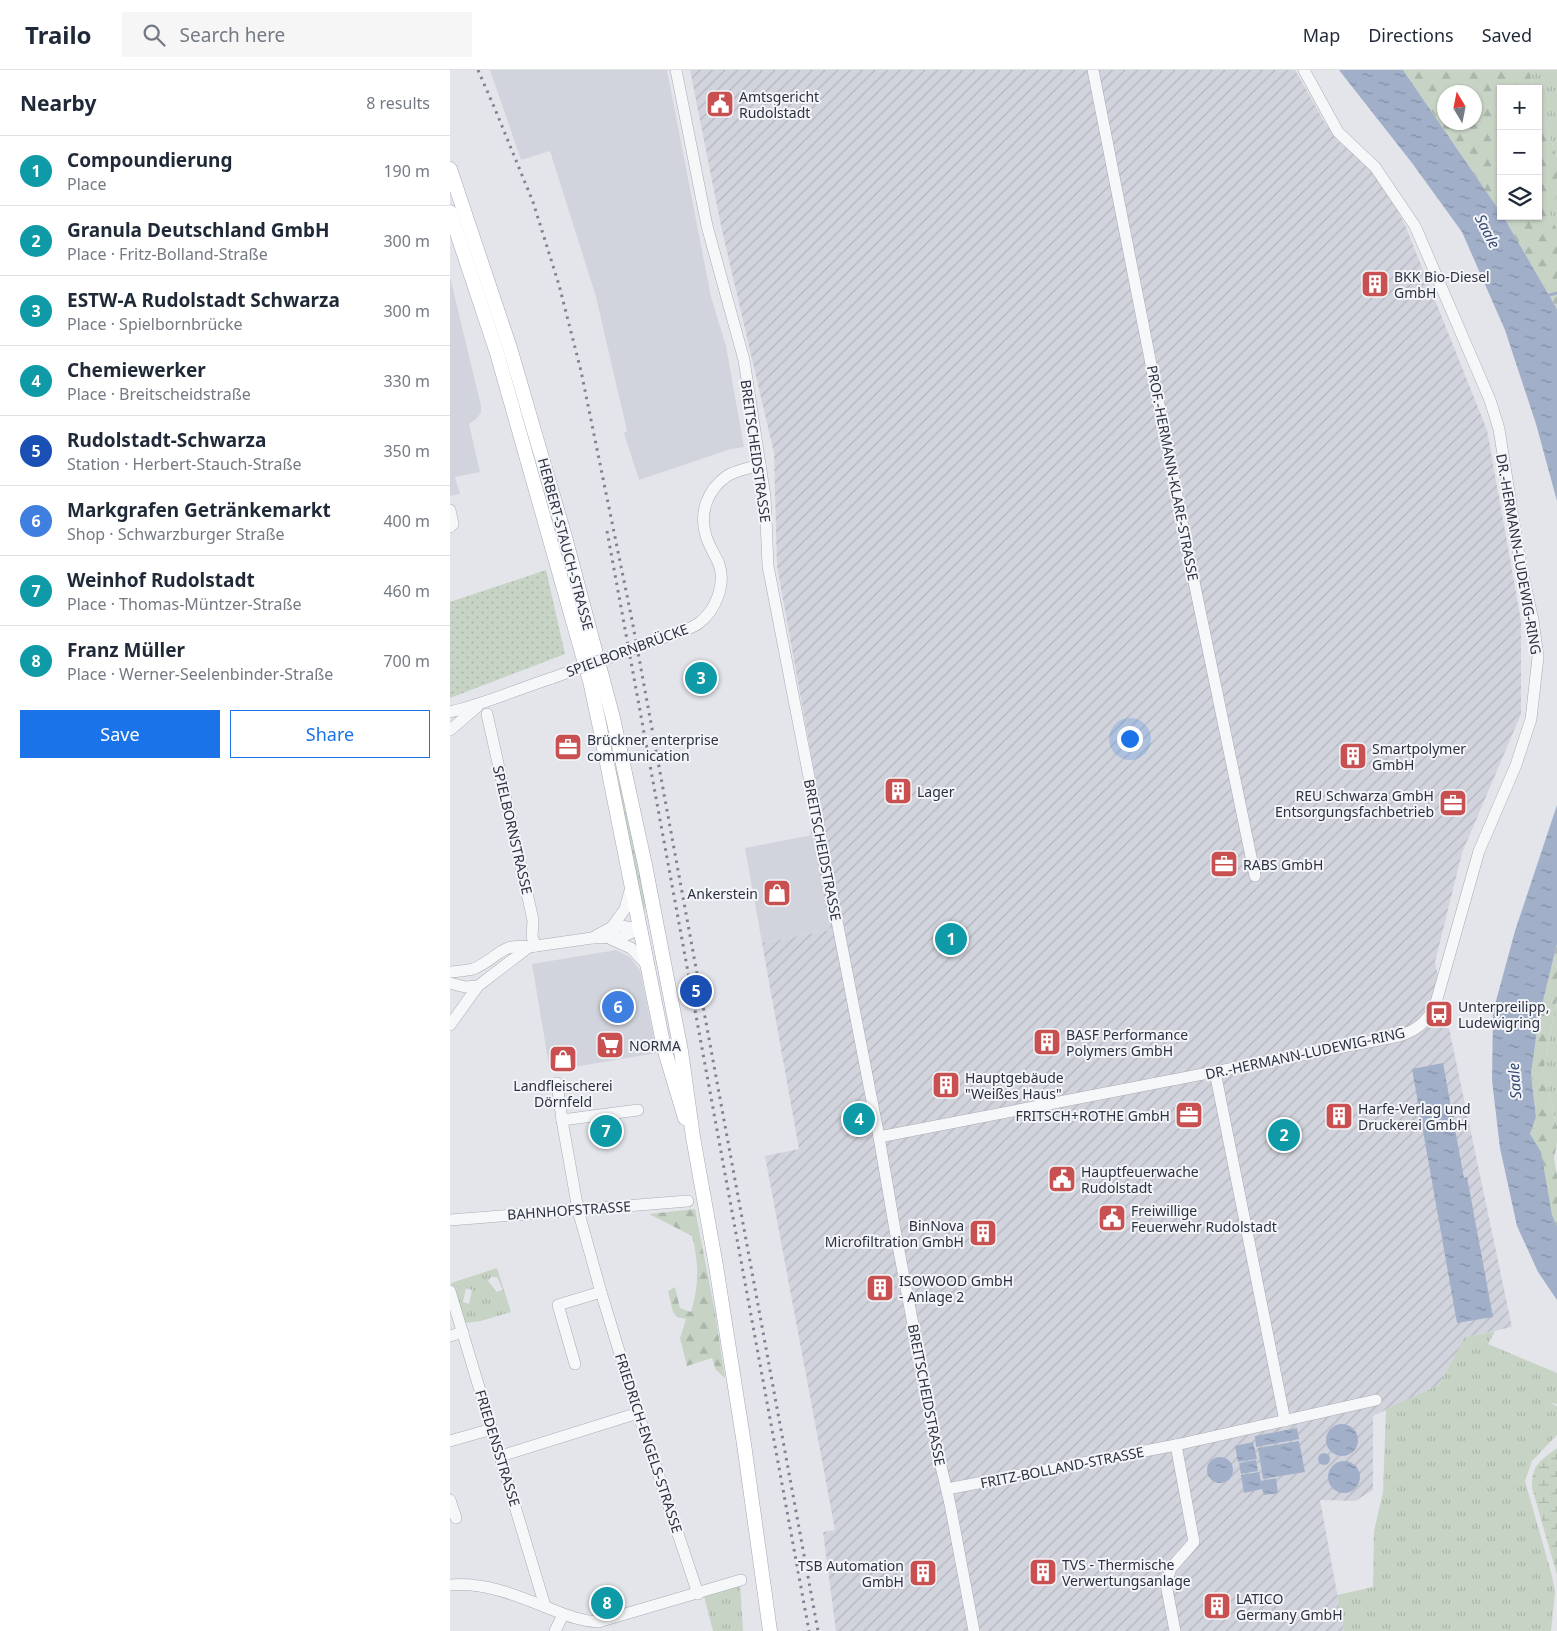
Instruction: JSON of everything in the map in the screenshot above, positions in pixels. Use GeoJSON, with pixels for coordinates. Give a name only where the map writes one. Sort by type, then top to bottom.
{"type":"FeatureCollection","features":[{"type":"Feature","properties":{"kind":"main road","name":"HERBERT-STAUCH-STRASSE"},"geometry":{"type":"LineString","coordinates":[[450,169],[510,348],[565,537],[613,718],[682,1060],[693,1138]]}},
{"type":"Feature","properties":{"kind":"main road","name":"HERBERT-STAUCH-STRASSE"},"geometry":{"type":"LineString","coordinates":[[450,212],[497,353],[590,681],[664,1048],[678,1100],[693,1138]]}},
{"type":"Feature","properties":{"kind":"main road"},"geometry":{"type":"LineString","coordinates":[[639,929],[656,925]]}},
{"type":"Feature","properties":{"kind":"main road"},"geometry":{"type":"LineString","coordinates":[[693,1138],[716,1266],[744,1444],[770,1631]]}},
{"type":"Feature","properties":{"kind":"street","name":"BREITSCHEIDSTRASSE"},"geometry":{"type":"LineString","coordinates":[[676,70],[707,226],[744,360],[765,497],[768,566],[879,1137],[894,1230],[974,1631]]}},
{"type":"Feature","properties":{"kind":"street","name":"PROF.-HERMANN-KLARE-STRASSE"},"geometry":{"type":"LineString","coordinates":[[1094,70],[1189,557],[1255,876]]}},
{"type":"Feature","properties":{"kind":"street","name":"DR.-HERMANN-LUDEWIG-RING"},"geometry":{"type":"LineString","coordinates":[[879,1137],[1399,1036],[1412,1032],[1423,1024],[1435,1006],[1479,851],[1516,766],[1530,719],[1538,657],[1520,562],[1499,429],[1490,400],[1415,226],[1375,166],[1338,132],[1304,70]]}},
{"type":"Feature","properties":{"kind":"street","name":"SPIELBORNBRÜCKE"},"geometry":{"type":"LineString","coordinates":[[451,729],[483,710],[506,693],[682,631],[699,623],[708,614],[716,600],[720,587],[719,565],[706,536],[703,519],[705,503],[714,487],[729,475],[760,464]]}},
{"type":"Feature","properties":{"kind":"street"},"geometry":{"type":"LineString","coordinates":[[450,510],[453,524],[450,527]]}},
{"type":"Feature","properties":{"kind":"street","name":"SPIELBORNBRÜCKE"},"geometry":{"type":"LineString","coordinates":[[450,712],[483,710]]}},
{"type":"Feature","properties":{"kind":"street","name":"SPIELBORNSTRASSE"},"geometry":{"type":"LineString","coordinates":[[483,710],[533,920],[533,946]]}},
{"type":"Feature","properties":{"kind":"street"},"geometry":{"type":"LineString","coordinates":[[611,933],[624,909],[631,887]]}},
{"type":"Feature","properties":{"kind":"street"},"geometry":{"type":"LineString","coordinates":[[450,972],[471,970],[511,947],[592,938],[611,933],[626,925],[639,929]]}},
{"type":"Feature","properties":{"kind":"street"},"geometry":{"type":"LineString","coordinates":[[611,933],[631,948],[646,964]]}},
{"type":"Feature","properties":{"kind":"street"},"geometry":{"type":"LineString","coordinates":[[450,1025],[478,986],[533,946]]}},
{"type":"Feature","properties":{"kind":"street"},"geometry":{"type":"LineString","coordinates":[[450,983],[465,987],[478,986]]}},
{"type":"Feature","properties":{"kind":"street"},"geometry":{"type":"LineString","coordinates":[[1215,1072],[1285,1421]]}},
{"type":"Feature","properties":{"kind":"street","name":"FRIEDRICH-ENGELS-STRASSE"},"geometry":{"type":"LineString","coordinates":[[557,1084],[578,1210],[638,1413],[698,1594]]}},
{"type":"Feature","properties":{"kind":"street"},"geometry":{"type":"LineString","coordinates":[[562,1120],[638,1110]]}},
{"type":"Feature","properties":{"kind":"street","name":"BAHNHOFSTRASSE"},"geometry":{"type":"LineString","coordinates":[[450,1220],[688,1201]]}},
{"type":"Feature","properties":{"kind":"street","name":"FRIEDENSSTRASSE"},"geometry":{"type":"LineString","coordinates":[[450,1290],[545,1606]]}},
{"type":"Feature","properties":{"kind":"street"},"geometry":{"type":"LineString","coordinates":[[575,1364],[558,1306],[601,1292]]}},
{"type":"Feature","properties":{"kind":"street"},"geometry":{"type":"LineString","coordinates":[[450,1336],[463,1332]]}},
{"type":"Feature","properties":{"kind":"street","name":"FRITZ-BOLLAND-STRASSE"},"geometry":{"type":"LineString","coordinates":[[947,1489],[1176,1446],[1376,1400]]}},
{"type":"Feature","properties":{"kind":"street"},"geometry":{"type":"LineString","coordinates":[[500,1456],[638,1413]]}},
{"type":"Feature","properties":{"kind":"street"},"geometry":{"type":"LineString","coordinates":[[450,1441],[492,1429]]}},
{"type":"Feature","properties":{"kind":"street"},"geometry":{"type":"LineString","coordinates":[[1175,1631],[1166,1584],[1171,1568],[1194,1542],[1176,1446]]}},
{"type":"Feature","properties":{"kind":"street"},"geometry":{"type":"LineString","coordinates":[[450,1500],[456,1518]]}},
{"type":"Feature","properties":{"kind":"street"},"geometry":{"type":"LineString","coordinates":[[450,1584],[498,1589],[584,1622],[598,1622],[742,1580]]}},
{"type":"Feature","properties":{"kind":"street"},"geometry":{"type":"LineString","coordinates":[[555,1631],[563,1615]]}},
{"type":"Feature","properties":{"kind":"shaded area"},"geometry":{"type":"Polygon","coordinates":[[[490,70],[667,70],[711,297],[726,346],[744,447],[731,449],[639,480],[624,433],[627,431],[596,297],[550,151],[521,160],[490,70]]]}},
{"type":"Feature","properties":{"kind":"shaded area"},"geometry":{"type":"Polygon","coordinates":[[[690,70],[1295,70],[1325,123],[1338,141],[1363,161],[1378,178],[1392,199],[1405,225],[1487,430],[1521,621],[1521,714],[1462,853],[1435,962],[1512,1327],[1466,1337],[1439,1385],[1373,1416],[1373,1490],[1355,1501],[1320,1500],[1344,1631],[836,1631],[823,1532],[835,1530],[765,1156],[799,1149],[762,943],[830,930],[810,831],[820,804],[777,566],[774,453],[721,226],[690,70]]]}},
{"type":"Feature","properties":{"kind":"shaded area"},"geometry":{"type":"Polygon","coordinates":[[[450,277],[481,406],[481,413],[469,424],[480,472],[455,477],[460,494],[450,496],[450,277]]]}},
{"type":"Feature","properties":{"kind":"shaded area"},"geometry":{"type":"Polygon","coordinates":[[[812,835],[830,930],[762,943],[745,848],[812,835]]]}},
{"type":"Feature","properties":{"kind":"shaded area"},"geometry":{"type":"Polygon","coordinates":[[[616,950],[630,957],[640,970],[657,1053],[550,1071],[532,964],[616,950]]]}},
{"type":"Feature","properties":{"kind":"green space"},"geometry":{"type":"Polygon","coordinates":[[[1403,70],[1529,70],[1533,85],[1497,85],[1497,207],[1444,130],[1482,130],[1482,85],[1437,85],[1437,120],[1403,70]]]}},
{"type":"Feature","properties":{"kind":"green space"},"geometry":{"type":"Polygon","coordinates":[[[1529,70],[1557,70],[1557,158],[1542,114],[1542,85],[1533,85],[1529,70]]]}},
{"type":"Feature","properties":{"kind":"green space"},"geometry":{"type":"Polygon","coordinates":[[[1542,114],[1557,158],[1557,197],[1548,207],[1557,231],[1557,309],[1505,220],[1542,220],[1542,114]]]}},
{"type":"Feature","properties":{"kind":"green space"},"geometry":{"type":"Polygon","coordinates":[[[1557,197],[1557,231],[1547,207],[1557,197]]]}},
{"type":"Feature","properties":{"kind":"green space"},"geometry":{"type":"Polygon","coordinates":[[[546,570],[565,654],[450,698],[450,602],[546,570]]]}},
{"type":"Feature","properties":{"kind":"green space"},"geometry":{"type":"Polygon","coordinates":[[[594,670],[646,901],[644,913],[633,872],[618,778],[594,670]]]}},
{"type":"Feature","properties":{"kind":"green space"},"geometry":{"type":"Polygon","coordinates":[[[1557,944],[1557,999],[1543,1072],[1557,1127],[1554,1159],[1557,1175],[1557,1226],[1552,1215],[1530,1134],[1536,1117],[1531,1074],[1539,1017],[1557,944]]]}},
{"type":"Feature","properties":{"kind":"green space"},"geometry":{"type":"Polygon","coordinates":[[[1557,999],[1557,1127],[1543,1072],[1557,999]]]}},
{"type":"Feature","properties":{"kind":"green space"},"geometry":{"type":"Polygon","coordinates":[[[695,1209],[715,1312],[725,1378],[716,1370],[712,1358],[687,1366],[680,1338],[686,1319],[677,1317],[673,1312],[668,1291],[675,1287],[680,1308],[691,1312],[696,1293],[697,1274],[692,1236],[649,1214],[695,1209]]]}},
{"type":"Feature","properties":{"kind":"green space"},"geometry":{"type":"Polygon","coordinates":[[[497,1268],[511,1312],[481,1321],[465,1323],[451,1283],[497,1268]],[[491,1277],[488,1281],[497,1292],[503,1290],[497,1277],[491,1277]],[[466,1288],[463,1302],[469,1304],[472,1290],[466,1288]]]}},
{"type":"Feature","properties":{"kind":"green space"},"geometry":{"type":"Polygon","coordinates":[[[1495,1331],[1488,1344],[1557,1373],[1557,1404],[1550,1403],[1557,1406],[1557,1435],[1532,1461],[1525,1481],[1552,1576],[1555,1593],[1551,1631],[1344,1631],[1337,1595],[1373,1587],[1374,1531],[1383,1492],[1386,1409],[1439,1385],[1465,1337],[1495,1331]]]}},
{"type":"Feature","properties":{"kind":"green space"},"geometry":{"type":"Polygon","coordinates":[[[1557,1448],[1557,1575],[1532,1488],[1532,1480],[1535,1469],[1541,1460],[1557,1448]]]}},
{"type":"Feature","properties":{"kind":"green space"},"geometry":{"type":"Polygon","coordinates":[[[740,1583],[743,1631],[713,1631],[704,1596],[740,1583]]]}},
{"type":"Feature","properties":{"kind":"water","name":"Saale"},"geometry":{"type":"Polygon","coordinates":[[[1339,70],[1403,70],[1437,120],[1437,130],[1444,130],[1497,207],[1497,220],[1505,220],[1557,309],[1557,501],[1536,424],[1505,330],[1462,232],[1412,163],[1339,70]]]}},
{"type":"Feature","properties":{"kind":"water","name":"Saale"},"geometry":{"type":"Polygon","coordinates":[[[1557,805],[1557,944],[1539,1017],[1531,1074],[1536,1117],[1530,1134],[1541,1152],[1552,1215],[1557,1226],[1557,1300],[1538,1272],[1517,1226],[1500,1148],[1492,1080],[1493,1012],[1515,931],[1557,805]]]}},
{"type":"Feature","properties":{"kind":"water"},"geometry":{"type":"Polygon","coordinates":[[[1443,1063],[1464,1178],[1467,1177],[1493,1317],[1457,1323],[1412,1069],[1443,1063]]]}},
{"type":"Feature","properties":{"kind":"water"},"geometry":{"type":"Polygon","coordinates":[[[1342,1424],[1348,1425],[1353,1429],[1357,1434],[1357,1446],[1353,1451],[1348,1455],[1342,1456],[1336,1455],[1331,1451],[1327,1446],[1326,1440],[1327,1434],[1331,1429],[1336,1425],[1342,1424]]]}},
{"type":"Feature","properties":{"kind":"water"},"geometry":{"type":"Polygon","coordinates":[[[1297,1428],[1299,1439],[1256,1447],[1255,1436],[1297,1428]]]}},
{"type":"Feature","properties":{"kind":"water"},"geometry":{"type":"Polygon","coordinates":[[[1299,1441],[1305,1472],[1263,1479],[1258,1448],[1299,1441]]]}},
{"type":"Feature","properties":{"kind":"water"},"geometry":{"type":"Polygon","coordinates":[[[1253,1442],[1257,1459],[1238,1462],[1235,1446],[1253,1442]]]}},
{"type":"Feature","properties":{"kind":"water"},"geometry":{"type":"Polygon","coordinates":[[[1322,1453],[1326,1453],[1330,1459],[1326,1465],[1322,1465],[1318,1461],[1318,1457],[1322,1453]]]}},
{"type":"Feature","properties":{"kind":"water"},"geometry":{"type":"Polygon","coordinates":[[[1220,1457],[1229,1461],[1233,1470],[1229,1479],[1220,1483],[1211,1479],[1207,1470],[1211,1461],[1220,1457]]]}},
{"type":"Feature","properties":{"kind":"water"},"geometry":{"type":"Polygon","coordinates":[[[1256,1460],[1258,1471],[1241,1474],[1239,1463],[1256,1460]]]}},
{"type":"Feature","properties":{"kind":"water"},"geometry":{"type":"Polygon","coordinates":[[[1344,1461],[1350,1462],[1355,1466],[1359,1471],[1359,1483],[1355,1488],[1350,1492],[1344,1493],[1338,1492],[1333,1488],[1329,1483],[1328,1477],[1329,1471],[1333,1466],[1338,1462],[1344,1461]]]}},
{"type":"Feature","properties":{"kind":"water"},"geometry":{"type":"Polygon","coordinates":[[[1259,1472],[1261,1481],[1276,1478],[1278,1493],[1264,1495],[1262,1489],[1244,1493],[1241,1475],[1259,1472]]]}},
{"type":"Feature","properties":{"kind":"waterway"},"geometry":{"type":"LineString","coordinates":[[1546,296],[1557,293]]}},
{"type":"Feature","properties":{"kind":"railway"},"geometry":{"type":"LineString","coordinates":[[478,70],[533,202],[559,285],[581,371],[632,620],[818,1631]]}},
{"type":"Feature","properties":{"kind":"railway"},"geometry":{"type":"LineString","coordinates":[[607,531],[809,1631]]}},
{"type":"Feature","properties":{"kind":"place","name":"Amtsgericht Rudolstadt"},"geometry":{"type":"Point","coordinates":[720,104]}},
{"type":"Feature","properties":{"kind":"place","name":"BKK Bio-Diesel GmbH"},"geometry":{"type":"Point","coordinates":[1375,284]}},
{"type":"Feature","properties":{"kind":"place","name":"ESTW-A Rudolstadt Schwarza"},"geometry":{"type":"Point","coordinates":[701,678]}},
{"type":"Feature","properties":{"kind":"place","name":"Brückner enterprise communication"},"geometry":{"type":"Point","coordinates":[568,747]}},
{"type":"Feature","properties":{"kind":"place","name":"Smartpolymer GmbH"},"geometry":{"type":"Point","coordinates":[1353,756]}},
{"type":"Feature","properties":{"kind":"place","name":"Lager"},"geometry":{"type":"Point","coordinates":[898,791]}},
{"type":"Feature","properties":{"kind":"place","name":"REU Schwarza GmbH Entsorgungsfachbetrieb"},"geometry":{"type":"Point","coordinates":[1453,803]}},
{"type":"Feature","properties":{"kind":"place","name":"RABS GmbH"},"geometry":{"type":"Point","coordinates":[1224,864]}},
{"type":"Feature","properties":{"kind":"place","name":"Ankerstein"},"geometry":{"type":"Point","coordinates":[777,893]}},
{"type":"Feature","properties":{"kind":"place","name":"Compoundierung"},"geometry":{"type":"Point","coordinates":[951,939]}},
{"type":"Feature","properties":{"kind":"place","name":"Rudolstadt-Schwarza"},"geometry":{"type":"Point","coordinates":[696,991]}},
{"type":"Feature","properties":{"kind":"place","name":"Markgrafen Getränkemarkt"},"geometry":{"type":"Point","coordinates":[618,1007]}},
{"type":"Feature","properties":{"kind":"place","name":"Unterpreilipp, Ludewigring"},"geometry":{"type":"Point","coordinates":[1439,1014]}},
{"type":"Feature","properties":{"kind":"place","name":"BASF Performance Polymers GmbH"},"geometry":{"type":"Point","coordinates":[1047,1042]}},
{"type":"Feature","properties":{"kind":"place","name":"NORMA"},"geometry":{"type":"Point","coordinates":[610,1045]}},
{"type":"Feature","properties":{"kind":"place","name":"Landfleischerei Dörnfeld"},"geometry":{"type":"Point","coordinates":[563,1059]}},
{"type":"Feature","properties":{"kind":"place","name":"Hauptgebäude \"Weißes Haus\""},"geometry":{"type":"Point","coordinates":[946,1085]}},
{"type":"Feature","properties":{"kind":"place","name":"FRITSCH+ROTHE GmbH"},"geometry":{"type":"Point","coordinates":[1189,1115]}},
{"type":"Feature","properties":{"kind":"place","name":"Harfe-Verlag und Druckerei GmbH"},"geometry":{"type":"Point","coordinates":[1339,1116]}},
{"type":"Feature","properties":{"kind":"place","name":"Chemiewerker"},"geometry":{"type":"Point","coordinates":[859,1119]}},
{"type":"Feature","properties":{"kind":"place","name":"Weinhof Rudolstadt"},"geometry":{"type":"Point","coordinates":[606,1131]}},
{"type":"Feature","properties":{"kind":"place","name":"Granula Deutschland GmbH"},"geometry":{"type":"Point","coordinates":[1284,1135]}},
{"type":"Feature","properties":{"kind":"place","name":"Hauptfeuerwache Rudolstadt"},"geometry":{"type":"Point","coordinates":[1062,1179]}},
{"type":"Feature","properties":{"kind":"place","name":"Freiwillige Feuerwehr Rudolstadt"},"geometry":{"type":"Point","coordinates":[1112,1218]}},
{"type":"Feature","properties":{"kind":"place","name":"BinNova Microfiltration GmbH"},"geometry":{"type":"Point","coordinates":[983,1233]}},
{"type":"Feature","properties":{"kind":"place","name":"ISOWOOD GmbH - Anlage 2"},"geometry":{"type":"Point","coordinates":[880,1288]}},
{"type":"Feature","properties":{"kind":"place","name":"TVS - Thermische Verwertungsanlage"},"geometry":{"type":"Point","coordinates":[1043,1572]}},
{"type":"Feature","properties":{"kind":"place","name":"TSB Automation GmbH"},"geometry":{"type":"Point","coordinates":[923,1573]}},
{"type":"Feature","properties":{"kind":"place","name":"Franz Müller"},"geometry":{"type":"Point","coordinates":[607,1603]}},
{"type":"Feature","properties":{"kind":"place","name":"LATICO Germany GmbH"},"geometry":{"type":"Point","coordinates":[1217,1606]}}]}
